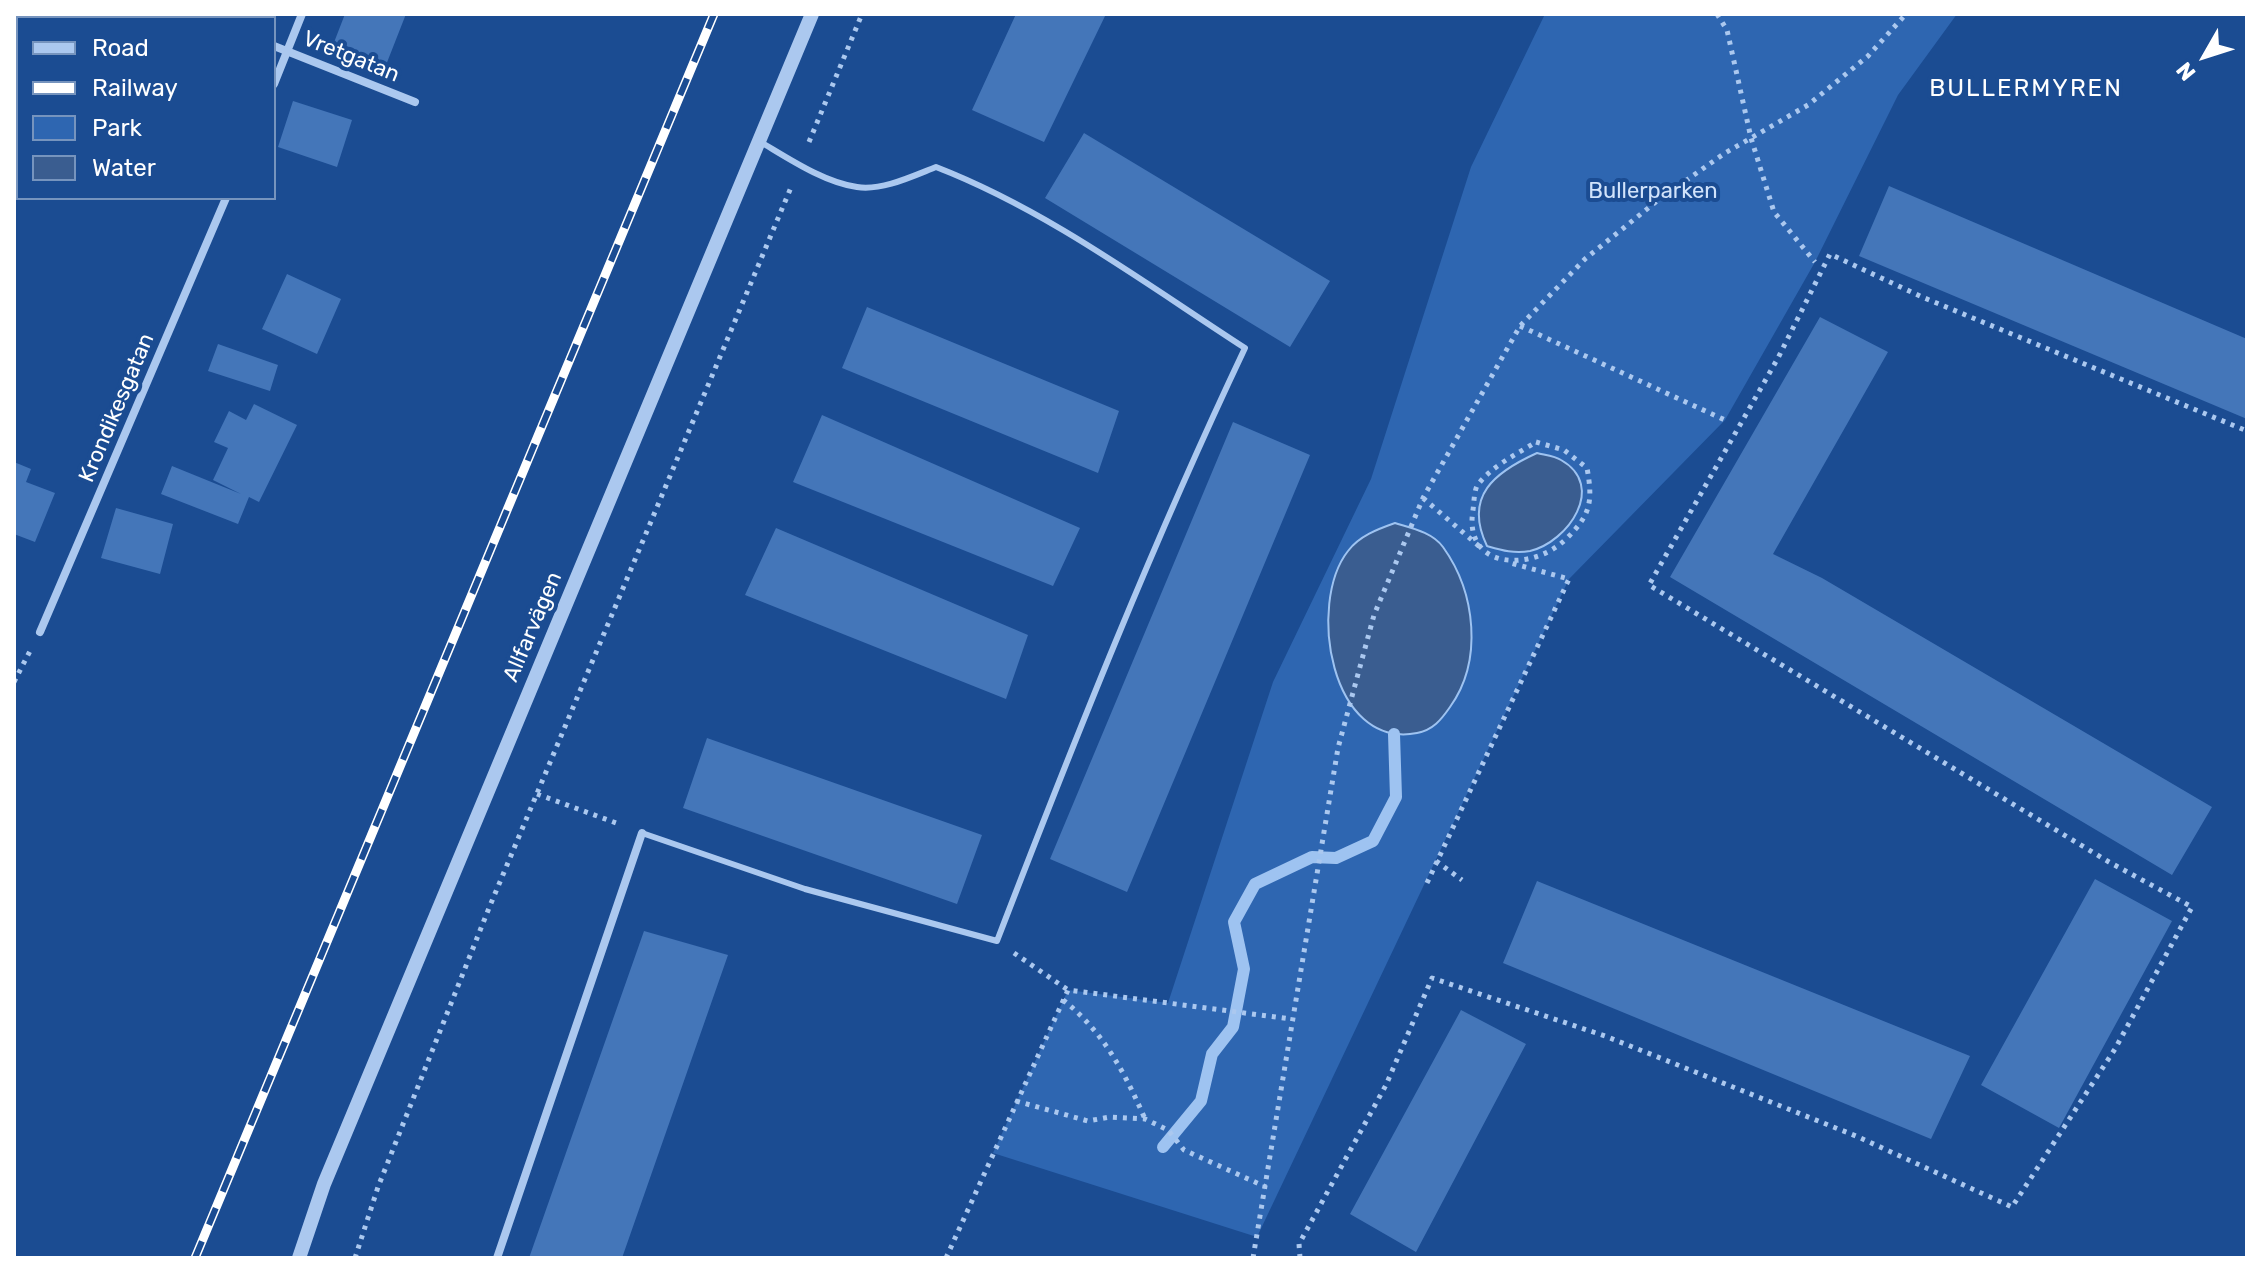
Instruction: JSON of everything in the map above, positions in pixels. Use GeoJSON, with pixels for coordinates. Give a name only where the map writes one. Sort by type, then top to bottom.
{"type":"FeatureCollection","features":[{"type":"Feature","properties":{"kind":"street"},"geometry":{"type":"LineString","coordinates":[[276,79],[302,14]]}},
{"type":"Feature","properties":{"kind":"street","name":"Allfarvägen"},"geometry":{"type":"LineString","coordinates":[[299,1258],[324,1184],[812,14]]}},
{"type":"Feature","properties":{"kind":"street","name":"Vretgatan"},"geometry":{"type":"LineString","coordinates":[[276,47],[415,102]]}},
{"type":"Feature","properties":{"kind":"street","name":"Krondikesgatan"},"geometry":{"type":"LineString","coordinates":[[40,632],[225,200]]}},
{"type":"Feature","properties":{"kind":"street"},"geometry":{"type":"LineString","coordinates":[[497,1258],[642,833]]}},
{"type":"Feature","properties":{"kind":"lane"},"geometry":{"type":"LineString","coordinates":[[642,833],[805,889],[997,941],[1075,738],[1184,476],[1245,348],[1108,259],[985,186],[936,167],[897,182],[858,188],[800,165],[759,141]]}},
{"type":"Feature","properties":{"kind":"path"},"geometry":{"type":"LineString","coordinates":[[355,1258],[378,1187],[537,794],[862,14]]}},
{"type":"Feature","properties":{"kind":"path"},"geometry":{"type":"LineString","coordinates":[[1717,14],[1727,30],[1751,138],[1774,212],[1815,262]]}},
{"type":"Feature","properties":{"kind":"path"},"geometry":{"type":"LineString","coordinates":[[1253,1258],[1338,748],[1374,615],[1423,498],[1520,326],[1609,240],[1657,201],[1751,138],[1808,105],[1868,56],[1906,14]]}},
{"type":"Feature","properties":{"kind":"path"},"geometry":{"type":"LineString","coordinates":[[1300,1258],[1299,1244],[1386,1085],[1432,978],[1605,1036],[1856,1136],[2012,1207],[2115,1049],[2192,907],[2109,862],[1649,585],[1778,358],[1830,254],[1922,297],[2247,431]]}},
{"type":"Feature","properties":{"kind":"path"},"geometry":{"type":"LineString","coordinates":[[1520,326],[1725,420]]}},
{"type":"Feature","properties":{"kind":"path"},"geometry":{"type":"LineString","coordinates":[[1482,549],[1470,525],[1476,487],[1504,462],[1536,442],[1564,450],[1587,468],[1592,497],[1581,525],[1556,549],[1532,561],[1507,562]]}},
{"type":"Feature","properties":{"kind":"path"},"geometry":{"type":"LineString","coordinates":[[1423,498],[1482,549],[1507,562],[1569,579],[1427,883]]}},
{"type":"Feature","properties":{"kind":"path"},"geometry":{"type":"LineString","coordinates":[[14,682],[40,632]]}},
{"type":"Feature","properties":{"kind":"path"},"geometry":{"type":"LineString","coordinates":[[537,794],[642,833]]}},
{"type":"Feature","properties":{"kind":"path"},"geometry":{"type":"LineString","coordinates":[[1436,861],[1462,880]]}},
{"type":"Feature","properties":{"kind":"path"},"geometry":{"type":"LineString","coordinates":[[997,941],[1068,990],[1291,1019]]}},
{"type":"Feature","properties":{"kind":"path"},"geometry":{"type":"LineString","coordinates":[[946,1258],[1068,990]]}},
{"type":"Feature","properties":{"kind":"path"},"geometry":{"type":"LineString","coordinates":[[1063,1000],[1084,1016],[1124,1069],[1145,1119]]}},
{"type":"Feature","properties":{"kind":"path"},"geometry":{"type":"LineString","coordinates":[[1016,1101],[1088,1121],[1110,1117],[1145,1119],[1168,1130],[1184,1150],[1266,1187]]}},
{"type":"Feature","properties":{"kind":"green space","name":"Bullerparken"},"geometry":{"type":"Polygon","coordinates":[[[1545,14],[1957,14],[1898,95],[1815,262],[1725,420],[1569,579],[1257,1237],[993,1153],[1068,990],[1168,1003],[1273,682],[1371,479],[1471,167],[1545,14]]]}},
{"type":"Feature","properties":{"kind":"water"},"geometry":{"type":"Polygon","coordinates":[[[1537,453],[1559,459],[1574,471],[1581,484],[1577,512],[1569,525],[1544,546],[1513,552],[1487,546],[1479,513],[1487,488],[1508,469],[1537,453]]]}},
{"type":"Feature","properties":{"kind":"water"},"geometry":{"type":"Polygon","coordinates":[[[1395,523],[1427,534],[1443,547],[1463,585],[1471,627],[1471,648],[1461,689],[1440,720],[1428,730],[1417,733],[1387,732],[1364,719],[1346,697],[1334,668],[1329,636],[1329,604],[1336,574],[1348,551],[1363,537],[1395,523]]]}},
{"type":"Feature","properties":{"kind":"building"},"geometry":{"type":"Polygon","coordinates":[[[345,14],[406,14],[386,65],[333,45],[345,14]]]}},
{"type":"Feature","properties":{"kind":"building"},"geometry":{"type":"Polygon","coordinates":[[[1016,14],[1106,14],[1044,142],[972,110],[1016,14]]]}},
{"type":"Feature","properties":{"kind":"building"},"geometry":{"type":"Polygon","coordinates":[[[293,101],[352,120],[337,167],[278,147],[293,101]]]}},
{"type":"Feature","properties":{"kind":"building"},"geometry":{"type":"Polygon","coordinates":[[[1084,133],[1330,281],[1290,347],[1045,198],[1084,133]]]}},
{"type":"Feature","properties":{"kind":"building"},"geometry":{"type":"Polygon","coordinates":[[[1889,186],[2247,339],[2247,419],[1859,256],[1889,186]]]}},
{"type":"Feature","properties":{"kind":"building"},"geometry":{"type":"Polygon","coordinates":[[[287,274],[341,299],[317,354],[262,329],[287,274]]]}},
{"type":"Feature","properties":{"kind":"building"},"geometry":{"type":"Polygon","coordinates":[[[867,307],[1119,411],[1098,473],[842,368],[867,307]]]}},
{"type":"Feature","properties":{"kind":"building"},"geometry":{"type":"Polygon","coordinates":[[[1820,317],[1888,352],[1773,554],[1822,578],[2212,807],[2172,875],[1670,577],[1820,317]]]}},
{"type":"Feature","properties":{"kind":"building"},"geometry":{"type":"Polygon","coordinates":[[[218,344],[278,365],[270,391],[208,371],[218,344]]]}},
{"type":"Feature","properties":{"kind":"building"},"geometry":{"type":"Polygon","coordinates":[[[254,404],[297,425],[259,502],[249,497],[238,524],[161,494],[172,466],[241,494],[213,480],[228,448],[214,442],[229,411],[246,420],[254,404]]]}},
{"type":"Feature","properties":{"kind":"building"},"geometry":{"type":"Polygon","coordinates":[[[822,415],[1080,528],[1053,586],[793,482],[822,415]]]}},
{"type":"Feature","properties":{"kind":"building"},"geometry":{"type":"Polygon","coordinates":[[[1233,422],[1310,455],[1127,892],[1050,859],[1233,422]]]}},
{"type":"Feature","properties":{"kind":"building"},"geometry":{"type":"Polygon","coordinates":[[[14,462],[31,469],[26,482],[55,493],[35,542],[14,534],[14,462]]]}},
{"type":"Feature","properties":{"kind":"building"},"geometry":{"type":"Polygon","coordinates":[[[116,508],[173,524],[160,574],[101,558],[116,508]]]}},
{"type":"Feature","properties":{"kind":"building"},"geometry":{"type":"Polygon","coordinates":[[[776,528],[1028,635],[1006,699],[745,595],[776,528]]]}},
{"type":"Feature","properties":{"kind":"building"},"geometry":{"type":"Polygon","coordinates":[[[707,738],[982,835],[957,904],[683,808],[707,738]]]}},
{"type":"Feature","properties":{"kind":"building"},"geometry":{"type":"Polygon","coordinates":[[[2095,879],[2172,921],[2059,1128],[1981,1085],[2095,879]]]}},
{"type":"Feature","properties":{"kind":"building"},"geometry":{"type":"Polygon","coordinates":[[[1537,881],[1970,1056],[1931,1139],[1503,963],[1537,881]]]}},
{"type":"Feature","properties":{"kind":"building"},"geometry":{"type":"Polygon","coordinates":[[[644,931],[728,955],[622,1258],[529,1258],[644,931]]]}},
{"type":"Feature","properties":{"kind":"building"},"geometry":{"type":"Polygon","coordinates":[[[1461,1010],[1526,1044],[1416,1252],[1350,1214],[1461,1010]]]}},
{"type":"Feature","properties":{"kind":"waterway"},"geometry":{"type":"LineString","coordinates":[[1163,1147],[1201,1101],[1212,1054],[1233,1027],[1244,969],[1234,922],[1255,884],[1312,857],[1336,858],[1373,841],[1396,797],[1394,734]]}},
{"type":"Feature","properties":{"kind":"railway"},"geometry":{"type":"LineString","coordinates":[[195,1258],[714,14]]}},
{"type":"Feature","properties":{"kind":"district","name":"BULLERMYREN"},"geometry":{"type":"Point","coordinates":[2026,89]}}]}
